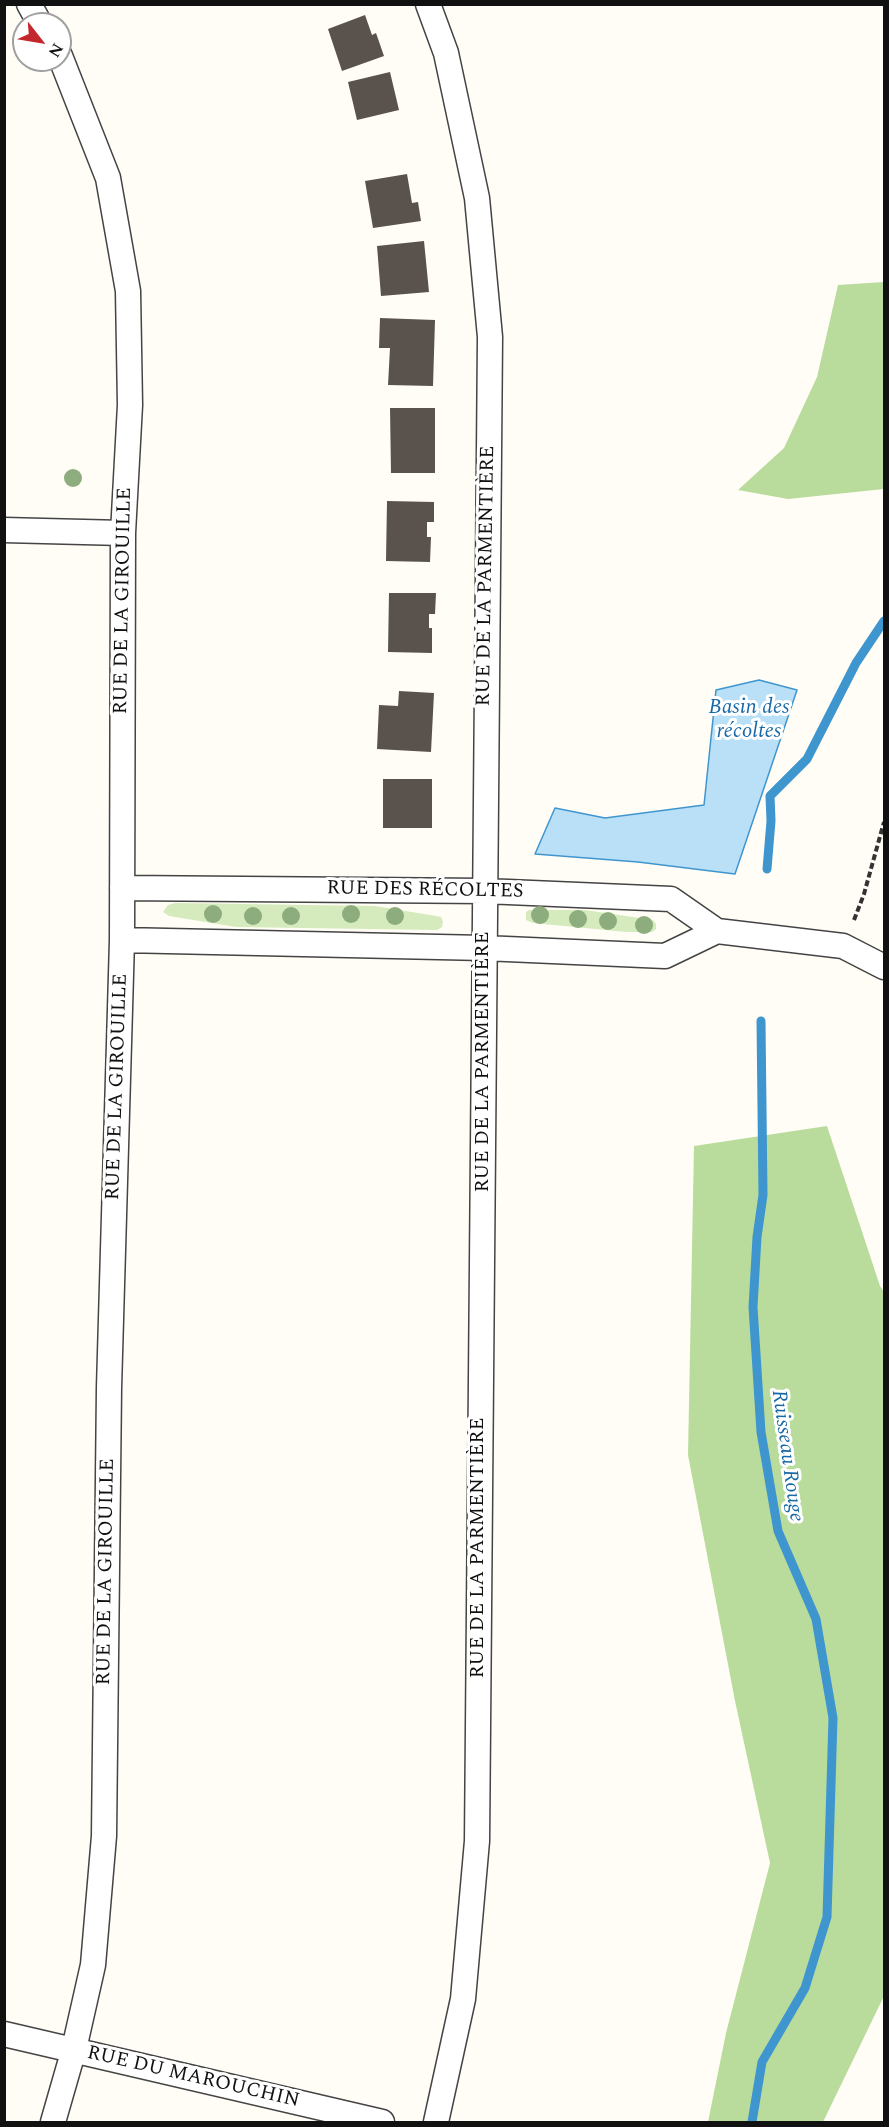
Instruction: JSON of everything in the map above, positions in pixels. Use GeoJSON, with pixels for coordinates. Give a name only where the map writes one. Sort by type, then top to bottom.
{"type":"FeatureCollection","features":[{"type":"Feature","properties":{"kind":"street","name":"RUE DE LA PARMENTIÈRE"},"geometry":{"type":"LineString","coordinates":[[428,4],[446,53],[477,198],[490,337],[477,1841],[463,1999],[436,2122]]}},
{"type":"Feature","properties":{"kind":"street","name":"RUE DE LA GIROUILLE"},"geometry":{"type":"LineString","coordinates":[[53,2122],[74,2049],[93,1965],[104,1836],[109,1388],[122,940],[123,533],[129,405],[128,291],[108,178],[68,72]]}},
{"type":"Feature","properties":{"kind":"street"},"geometry":{"type":"LineString","coordinates":[[4,530],[123,533]]}},
{"type":"Feature","properties":{"kind":"street","name":"RUE DES RÉCOLTES"},"geometry":{"type":"LineString","coordinates":[[122,888],[485,891],[671,899],[717,931],[843,946],[885,967]]}},
{"type":"Feature","properties":{"kind":"street"},"geometry":{"type":"LineString","coordinates":[[122,940],[484,948],[666,956],[717,931]]}},
{"type":"Feature","properties":{"kind":"street","name":"RUE DU MAROUCHIN"},"geometry":{"type":"LineString","coordinates":[[4,2034],[382,2122]]}},
{"type":"Feature","properties":{"kind":"path"},"geometry":{"type":"LineString","coordinates":[[843,946],[864,894],[884,821]]}},
{"type":"Feature","properties":{"kind":"green space"},"geometry":{"type":"Polygon","coordinates":[[[884,282],[884,489],[788,499],[738,490],[784,448],[817,377],[838,285],[884,282]]]}},
{"type":"Feature","properties":{"kind":"green space"},"geometry":{"type":"Polygon","coordinates":[[[175,903],[375,906],[441,917],[443,922],[442,927],[437,930],[236,927],[169,916],[163,912],[168,905],[175,903]]]}},
{"type":"Feature","properties":{"kind":"green space"},"geometry":{"type":"Polygon","coordinates":[[[529,910],[585,910],[653,920],[656,929],[652,932],[626,932],[533,923],[526,920],[526,912],[529,910]]]}},
{"type":"Feature","properties":{"kind":"green space"},"geometry":{"type":"Polygon","coordinates":[[[827,1126],[880,1286],[884,1292],[884,1996],[823,2122],[708,2122],[726,2033],[770,1863],[735,1701],[688,1455],[694,1146],[827,1126]]]}},
{"type":"Feature","properties":{"kind":"water","name":"Basin des récoltes"},"geometry":{"type":"Polygon","coordinates":[[[759,680],[797,690],[735,874],[638,862],[535,854],[555,808],[605,818],[704,805],[716,690],[759,680]]]}},
{"type":"Feature","properties":{"kind":"building"},"geometry":{"type":"Polygon","coordinates":[[[365,15],[372,35],[376,33],[384,56],[342,71],[328,29],[365,15]]]}},
{"type":"Feature","properties":{"kind":"building"},"geometry":{"type":"Polygon","coordinates":[[[390,72],[399,110],[357,120],[348,82],[390,72]]]}},
{"type":"Feature","properties":{"kind":"building"},"geometry":{"type":"Polygon","coordinates":[[[407,174],[412,203],[418,202],[421,221],[373,228],[365,181],[407,174]]]}},
{"type":"Feature","properties":{"kind":"building"},"geometry":{"type":"Polygon","coordinates":[[[424,241],[429,292],[381,296],[377,246],[424,241]]]}},
{"type":"Feature","properties":{"kind":"building"},"geometry":{"type":"Polygon","coordinates":[[[380,318],[435,320],[433,386],[388,385],[390,348],[379,348],[380,318]]]}},
{"type":"Feature","properties":{"kind":"building"},"geometry":{"type":"Polygon","coordinates":[[[390,408],[435,408],[435,473],[391,473],[390,408]]]}},
{"type":"Feature","properties":{"kind":"building"},"geometry":{"type":"Polygon","coordinates":[[[387,501],[434,502],[434,522],[427,522],[427,537],[431,537],[430,562],[386,561],[387,501]]]}},
{"type":"Feature","properties":{"kind":"building"},"geometry":{"type":"Polygon","coordinates":[[[389,593],[436,593],[435,614],[429,614],[429,628],[432,628],[432,653],[388,652],[389,593]]]}},
{"type":"Feature","properties":{"kind":"building"},"geometry":{"type":"Polygon","coordinates":[[[399,691],[434,693],[431,752],[377,749],[379,705],[398,706],[399,691]]]}},
{"type":"Feature","properties":{"kind":"building"},"geometry":{"type":"Polygon","coordinates":[[[383,779],[432,779],[432,828],[383,828],[383,779]]]}},
{"type":"Feature","properties":{"kind":"waterway","name":"Ruisseau Rouge"},"geometry":{"type":"LineString","coordinates":[[767,869],[771,821],[770,796],[807,759],[856,663],[884,621]]}},
{"type":"Feature","properties":{"kind":"waterway","name":"Ruisseau Rouge"},"geometry":{"type":"LineString","coordinates":[[752,2122],[762,2062],[805,1988],[827,1917],[833,1718],[816,1619],[778,1531],[761,1432],[753,1307],[757,1237],[763,1195],[761,1021]]}}]}
